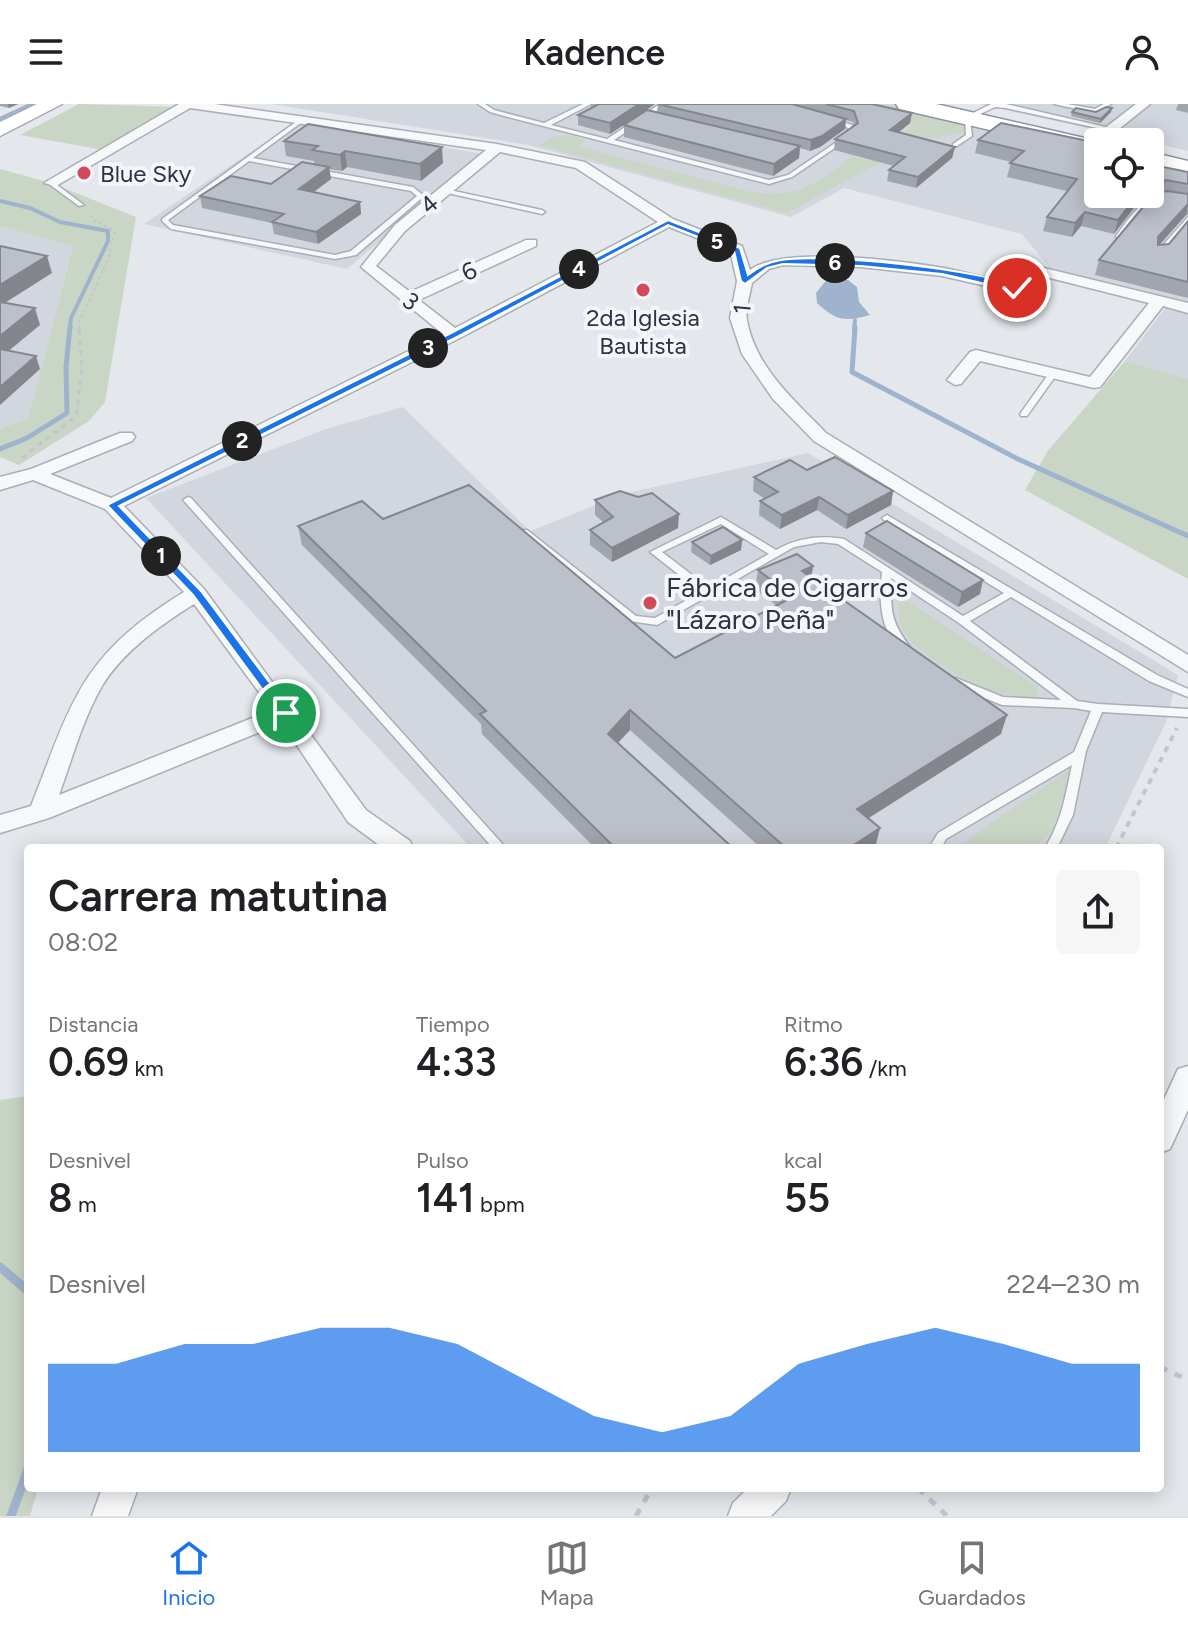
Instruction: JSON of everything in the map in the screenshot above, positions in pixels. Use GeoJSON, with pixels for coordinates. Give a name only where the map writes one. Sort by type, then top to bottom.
{"type":"FeatureCollection","features":[{"type":"Feature","properties":{"kind":"highway"},"geometry":{"type":"LineString","coordinates":[[907,104],[1084,135]]}},
{"type":"Feature","properties":{"kind":"highway"},"geometry":{"type":"LineString","coordinates":[[948,104],[974,114]]}},
{"type":"Feature","properties":{"kind":"main road"},"geometry":{"type":"LineString","coordinates":[[0,130],[52,104]]}},
{"type":"Feature","properties":{"kind":"street","name":"1"},"geometry":{"type":"LineString","coordinates":[[188,104],[225,106],[300,121],[497,148],[580,165],[668,222],[737,249],[745,281],[738,318],[750,354],[779,395],[820,437],[1188,665]]}},
{"type":"Feature","properties":{"kind":"street"},"geometry":{"type":"LineString","coordinates":[[51,183],[188,104]]}},
{"type":"Feature","properties":{"kind":"street"},"geometry":{"type":"LineString","coordinates":[[1118,128],[1144,104]]}},
{"type":"Feature","properties":{"kind":"street","name":"4"},"geometry":{"type":"LineString","coordinates":[[368,267],[400,228],[497,148]]}},
{"type":"Feature","properties":{"kind":"street"},"geometry":{"type":"LineString","coordinates":[[112,505],[454,335],[668,222]]}},
{"type":"Feature","properties":{"kind":"street","name":"6"},"geometry":{"type":"LineString","coordinates":[[408,299],[531,243]]}},
{"type":"Feature","properties":{"kind":"street"},"geometry":{"type":"LineString","coordinates":[[745,281],[764,266],[783,261],[861,263],[942,272],[1017,288],[1044,272],[1188,308]]}},
{"type":"Feature","properties":{"kind":"street","name":"3"},"geometry":{"type":"LineString","coordinates":[[368,267],[454,335]]}},
{"type":"Feature","properties":{"kind":"street"},"geometry":{"type":"LineString","coordinates":[[955,380],[976,355],[1094,383],[1159,301]]}},
{"type":"Feature","properties":{"kind":"street"},"geometry":{"type":"LineString","coordinates":[[0,484],[9,478],[34,474],[76,454],[126,437]]}},
{"type":"Feature","properties":{"kind":"street"},"geometry":{"type":"LineString","coordinates":[[34,474],[112,505],[197,593],[357,816],[396,844]]}},
{"type":"Feature","properties":{"kind":"street"},"geometry":{"type":"LineString","coordinates":[[41,812],[92,684],[133,638],[161,615],[197,593]]}},
{"type":"Feature","properties":{"kind":"street"},"geometry":{"type":"LineString","coordinates":[[0,824],[41,812],[286,713]]}},
{"type":"Feature","properties":{"kind":"street"},"geometry":{"type":"LineString","coordinates":[[1164,1131],[1188,1078]]}},
{"type":"Feature","properties":{"kind":"street"},"geometry":{"type":"LineString","coordinates":[[110,1516],[119,1492]]}},
{"type":"Feature","properties":{"kind":"street"},"geometry":{"type":"LineString","coordinates":[[746,1516],[769,1492]]}},
{"type":"Feature","properties":{"kind":"lane"},"geometry":{"type":"LineString","coordinates":[[481,104],[492,111],[769,182],[790,176],[852,131],[850,126],[822,117]]}},
{"type":"Feature","properties":{"kind":"lane"},"geometry":{"type":"LineString","coordinates":[[545,125],[588,104]]}},
{"type":"Feature","properties":{"kind":"lane"},"geometry":{"type":"LineString","coordinates":[[607,142],[664,104]]}},
{"type":"Feature","properties":{"kind":"lane"},"geometry":{"type":"LineString","coordinates":[[1057,104],[1096,111],[1108,104]]}},
{"type":"Feature","properties":{"kind":"lane"},"geometry":{"type":"LineString","coordinates":[[955,145],[969,136],[974,114]]}},
{"type":"Feature","properties":{"kind":"lane"},"geometry":{"type":"LineString","coordinates":[[646,117],[661,121]]}},
{"type":"Feature","properties":{"kind":"lane"},"geometry":{"type":"LineString","coordinates":[[248,159],[413,189],[421,196],[353,253],[335,257],[171,227],[164,220],[300,121]]}},
{"type":"Feature","properties":{"kind":"lane"},"geometry":{"type":"LineString","coordinates":[[799,153],[814,157]]}},
{"type":"Feature","properties":{"kind":"lane"},"geometry":{"type":"LineString","coordinates":[[51,183],[81,205]]}},
{"type":"Feature","properties":{"kind":"lane"},"geometry":{"type":"LineString","coordinates":[[445,191],[542,212]]}},
{"type":"Feature","properties":{"kind":"lane"},"geometry":{"type":"LineString","coordinates":[[1120,236],[1150,198],[1159,196],[1188,203]]}},
{"type":"Feature","properties":{"kind":"lane"},"geometry":{"type":"LineString","coordinates":[[1159,255],[1188,219]]}},
{"type":"Feature","properties":{"kind":"lane"},"geometry":{"type":"LineString","coordinates":[[1024,414],[1053,374]]}},
{"type":"Feature","properties":{"kind":"lane"},"geometry":{"type":"LineString","coordinates":[[188,500],[496,844]]}},
{"type":"Feature","properties":{"kind":"lane"},"geometry":{"type":"LineString","coordinates":[[887,518],[1153,678],[1188,693]]}},
{"type":"Feature","properties":{"kind":"lane"},"geometry":{"type":"LineString","coordinates":[[709,593],[655,552],[721,520],[776,554]]}},
{"type":"Feature","properties":{"kind":"lane"},"geometry":{"type":"LineString","coordinates":[[515,524],[633,619],[657,622],[791,545],[821,539],[841,541],[963,621],[1074,704]]}},
{"type":"Feature","properties":{"kind":"lane"},"geometry":{"type":"LineString","coordinates":[[886,573],[886,609],[891,632],[918,661]]}},
{"type":"Feature","properties":{"kind":"lane"},"geometry":{"type":"LineString","coordinates":[[963,621],[1009,594]]}},
{"type":"Feature","properties":{"kind":"lane"},"geometry":{"type":"LineString","coordinates":[[946,677],[1002,701],[1186,712]]}},
{"type":"Feature","properties":{"kind":"lane"},"geometry":{"type":"LineString","coordinates":[[1053,844],[1071,812],[1079,755],[1098,708]]}},
{"type":"Feature","properties":{"kind":"lane"},"geometry":{"type":"LineString","coordinates":[[937,844],[942,836],[1079,755]]}},
{"type":"Feature","properties":{"kind":"path"},"geometry":{"type":"LineString","coordinates":[[11,465],[76,416],[82,370],[79,323],[108,259],[115,231],[95,221],[81,205]]}},
{"type":"Feature","properties":{"kind":"path"},"geometry":{"type":"LineString","coordinates":[[1118,844],[1186,712]]}},
{"type":"Feature","properties":{"kind":"path"},"geometry":{"type":"LineString","coordinates":[[1164,1369],[1188,1380]]}},
{"type":"Feature","properties":{"kind":"path"},"geometry":{"type":"LineString","coordinates":[[636,1516],[650,1492]]}},
{"type":"Feature","properties":{"kind":"path"},"geometry":{"type":"LineString","coordinates":[[922,1492],[947,1516]]}},
{"type":"Feature","properties":{"kind":"shaded area"},"geometry":{"type":"Polygon","coordinates":[[[272,104],[899,104],[1084,147],[1084,208],[1164,208],[1164,185],[1188,170],[1188,379],[1125,361],[1169,303],[1052,271],[1022,234],[844,188],[791,217],[529,145],[272,104]]]}},
{"type":"Feature","properties":{"kind":"shaded area"},"geometry":{"type":"Polygon","coordinates":[[[979,104],[1188,104],[1188,151],[1164,145],[1164,128],[1087,128],[979,104]]]}},
{"type":"Feature","properties":{"kind":"shaded area"},"geometry":{"type":"Polygon","coordinates":[[[294,123],[484,154],[347,269],[144,224],[294,123]]]}},
{"type":"Feature","properties":{"kind":"shaded area"},"geometry":{"type":"Polygon","coordinates":[[[0,226],[73,245],[28,418],[0,429],[0,226]]]}},
{"type":"Feature","properties":{"kind":"shaded area","name":"Fábrica de Cigarros \"Lázaro Peña\""},"geometry":{"type":"Polygon","coordinates":[[[403,407],[530,531],[627,493],[808,453],[1178,675],[1166,722],[1107,844],[467,844],[146,498],[326,429],[403,407]]]}},
{"type":"Feature","properties":{"kind":"green space"},"geometry":{"type":"Polygon","coordinates":[[[79,104],[177,107],[103,150],[20,135],[79,104]]]}},
{"type":"Feature","properties":{"kind":"green space"},"geometry":{"type":"Polygon","coordinates":[[[830,104],[881,105],[932,112],[964,124],[965,133],[925,138],[787,213],[538,145],[555,137],[572,136],[584,141],[577,146],[751,192],[783,193],[816,182],[852,157],[870,161],[895,143],[875,128],[905,134],[911,124],[830,104]]]}},
{"type":"Feature","properties":{"kind":"green space"},"geometry":{"type":"Polygon","coordinates":[[[0,169],[51,183],[136,217],[105,402],[89,421],[19,465],[0,457],[0,429],[28,418],[73,246],[0,226],[0,169]]]}},
{"type":"Feature","properties":{"kind":"green space"},"geometry":{"type":"Polygon","coordinates":[[[1125,361],[1188,379],[1188,579],[1025,490],[1047,452],[1125,361]]]}},
{"type":"Feature","properties":{"kind":"green space"},"geometry":{"type":"Polygon","coordinates":[[[898,603],[911,603],[1038,687],[1038,696],[1024,698],[986,689],[928,656],[914,645],[903,630],[898,603]]]}},
{"type":"Feature","properties":{"kind":"green space"},"geometry":{"type":"Polygon","coordinates":[[[1072,768],[1053,829],[1038,844],[964,844],[1072,768]]]}},
{"type":"Feature","properties":{"kind":"green space"},"geometry":{"type":"Polygon","coordinates":[[[24,1097],[24,1492],[37,1492],[30,1516],[0,1516],[0,1100],[24,1097]]]}},
{"type":"Feature","properties":{"kind":"water"},"geometry":{"type":"Polygon","coordinates":[[[829,277],[848,280],[857,287],[859,302],[870,315],[841,318],[817,303],[816,293],[829,277]]]}},
{"type":"Feature","properties":{"kind":"building"},"geometry":{"type":"Polygon","coordinates":[[[599,104],[639,104],[610,123],[578,115],[599,104]]]}},
{"type":"Feature","properties":{"kind":"building"},"geometry":{"type":"Polygon","coordinates":[[[658,104],[792,104],[846,119],[811,140],[658,104]]]}},
{"type":"Feature","properties":{"kind":"building"},"geometry":{"type":"Polygon","coordinates":[[[826,104],[872,104],[912,113],[890,130],[955,147],[918,177],[889,170],[905,157],[835,139],[858,123],[854,111],[826,104]]]}},
{"type":"Feature","properties":{"kind":"building"},"geometry":{"type":"Polygon","coordinates":[[[1106,107],[1112,108],[1101,119],[1072,112],[1076,108],[1096,112],[1106,107]]]}},
{"type":"Feature","properties":{"kind":"building"},"geometry":{"type":"Polygon","coordinates":[[[647,110],[800,146],[774,164],[624,125],[647,110]]]}},
{"type":"Feature","properties":{"kind":"building"},"geometry":{"type":"Polygon","coordinates":[[[1001,123],[1084,140],[1084,208],[1127,208],[1118,220],[1085,212],[1075,223],[1047,217],[1077,179],[1010,163],[1024,151],[978,140],[1001,123]]]}},
{"type":"Feature","properties":{"kind":"building"},"geometry":{"type":"Polygon","coordinates":[[[308,124],[442,147],[420,164],[345,151],[340,155],[312,150],[318,146],[284,141],[308,124]]]}},
{"type":"Feature","properties":{"kind":"building"},"geometry":{"type":"Polygon","coordinates":[[[302,162],[329,167],[299,189],[360,202],[316,232],[272,222],[284,214],[200,196],[231,176],[271,184],[302,162]]]}},
{"type":"Feature","properties":{"kind":"building"},"geometry":{"type":"Polygon","coordinates":[[[1164,167],[1188,172],[1188,184],[1166,180],[1164,167]]]}},
{"type":"Feature","properties":{"kind":"building"},"geometry":{"type":"Polygon","coordinates":[[[1164,192],[1188,194],[1188,204],[1158,237],[1158,245],[1169,244],[1188,221],[1188,282],[1099,260],[1142,208],[1164,208],[1164,192]]]}},
{"type":"Feature","properties":{"kind":"building"},"geometry":{"type":"Polygon","coordinates":[[[0,246],[47,256],[0,285],[0,246]]]}},
{"type":"Feature","properties":{"kind":"building"},"geometry":{"type":"Polygon","coordinates":[[[0,302],[35,308],[0,336],[0,302]]]}},
{"type":"Feature","properties":{"kind":"building"},"geometry":{"type":"Polygon","coordinates":[[[0,349],[36,356],[0,387],[0,349]]]}},
{"type":"Feature","properties":{"kind":"building"},"geometry":{"type":"Polygon","coordinates":[[[835,457],[893,491],[848,515],[819,497],[782,515],[760,501],[778,492],[754,477],[790,460],[807,470],[835,457]]]}},
{"type":"Feature","properties":{"kind":"building"},"geometry":{"type":"Polygon","coordinates":[[[469,485],[675,658],[793,597],[758,570],[797,554],[813,566],[802,571],[1007,715],[857,809],[880,828],[855,844],[781,844],[630,710],[608,734],[729,844],[611,844],[480,714],[486,711],[298,526],[362,501],[383,519],[469,485]]]}},
{"type":"Feature","properties":{"kind":"building"},"geometry":{"type":"Polygon","coordinates":[[[620,491],[638,497],[652,493],[679,514],[612,548],[590,530],[613,517],[595,500],[620,491]]]}},
{"type":"Feature","properties":{"kind":"building"},"geometry":{"type":"Polygon","coordinates":[[[887,521],[983,580],[962,592],[866,533],[887,521]]]}},
{"type":"Feature","properties":{"kind":"building"},"geometry":{"type":"Polygon","coordinates":[[[723,527],[742,540],[711,556],[692,542],[723,527]]]}},
{"type":"Feature","properties":{"kind":"waterway"},"geometry":{"type":"LineString","coordinates":[[0,119],[32,104]]}},
{"type":"Feature","properties":{"kind":"waterway"},"geometry":{"type":"LineString","coordinates":[[0,201],[30,208],[60,222],[108,231],[108,241],[71,318],[70,329]]}},
{"type":"Feature","properties":{"kind":"waterway"},"geometry":{"type":"LineString","coordinates":[[854,329],[855,320]]}},
{"type":"Feature","properties":{"kind":"waterway"},"geometry":{"type":"LineString","coordinates":[[0,449],[27,438],[67,413],[66,367],[70,327]]}},
{"type":"Feature","properties":{"kind":"waterway"},"geometry":{"type":"LineString","coordinates":[[855,327],[852,372],[1018,459],[1188,536]]}},
{"type":"Feature","properties":{"kind":"waterway"},"geometry":{"type":"LineString","coordinates":[[0,1267],[24,1288]]}},
{"type":"Feature","properties":{"kind":"waterway"},"geometry":{"type":"LineString","coordinates":[[11,1516],[24,1480]]}},
{"type":"Feature","properties":{"kind":"place","name":"Blue Sky"},"geometry":{"type":"Point","coordinates":[84,173]}},
{"type":"Feature","properties":{"kind":"place","name":"2da Iglesia Bautista"},"geometry":{"type":"Point","coordinates":[643,290]}},
{"type":"Feature","properties":{"kind":"place","name":"Fábrica de Cigarros \"Lázaro Peña\""},"geometry":{"type":"Point","coordinates":[650,603]}},
{"type":"Feature","properties":{"kind":"route"},"geometry":{"type":"LineString","coordinates":[[286,713],[197,593],[112,505],[454,335],[668,222],[737,249],[745,281],[764,266],[783,261],[861,263],[942,272],[1017,288]]}}]}
